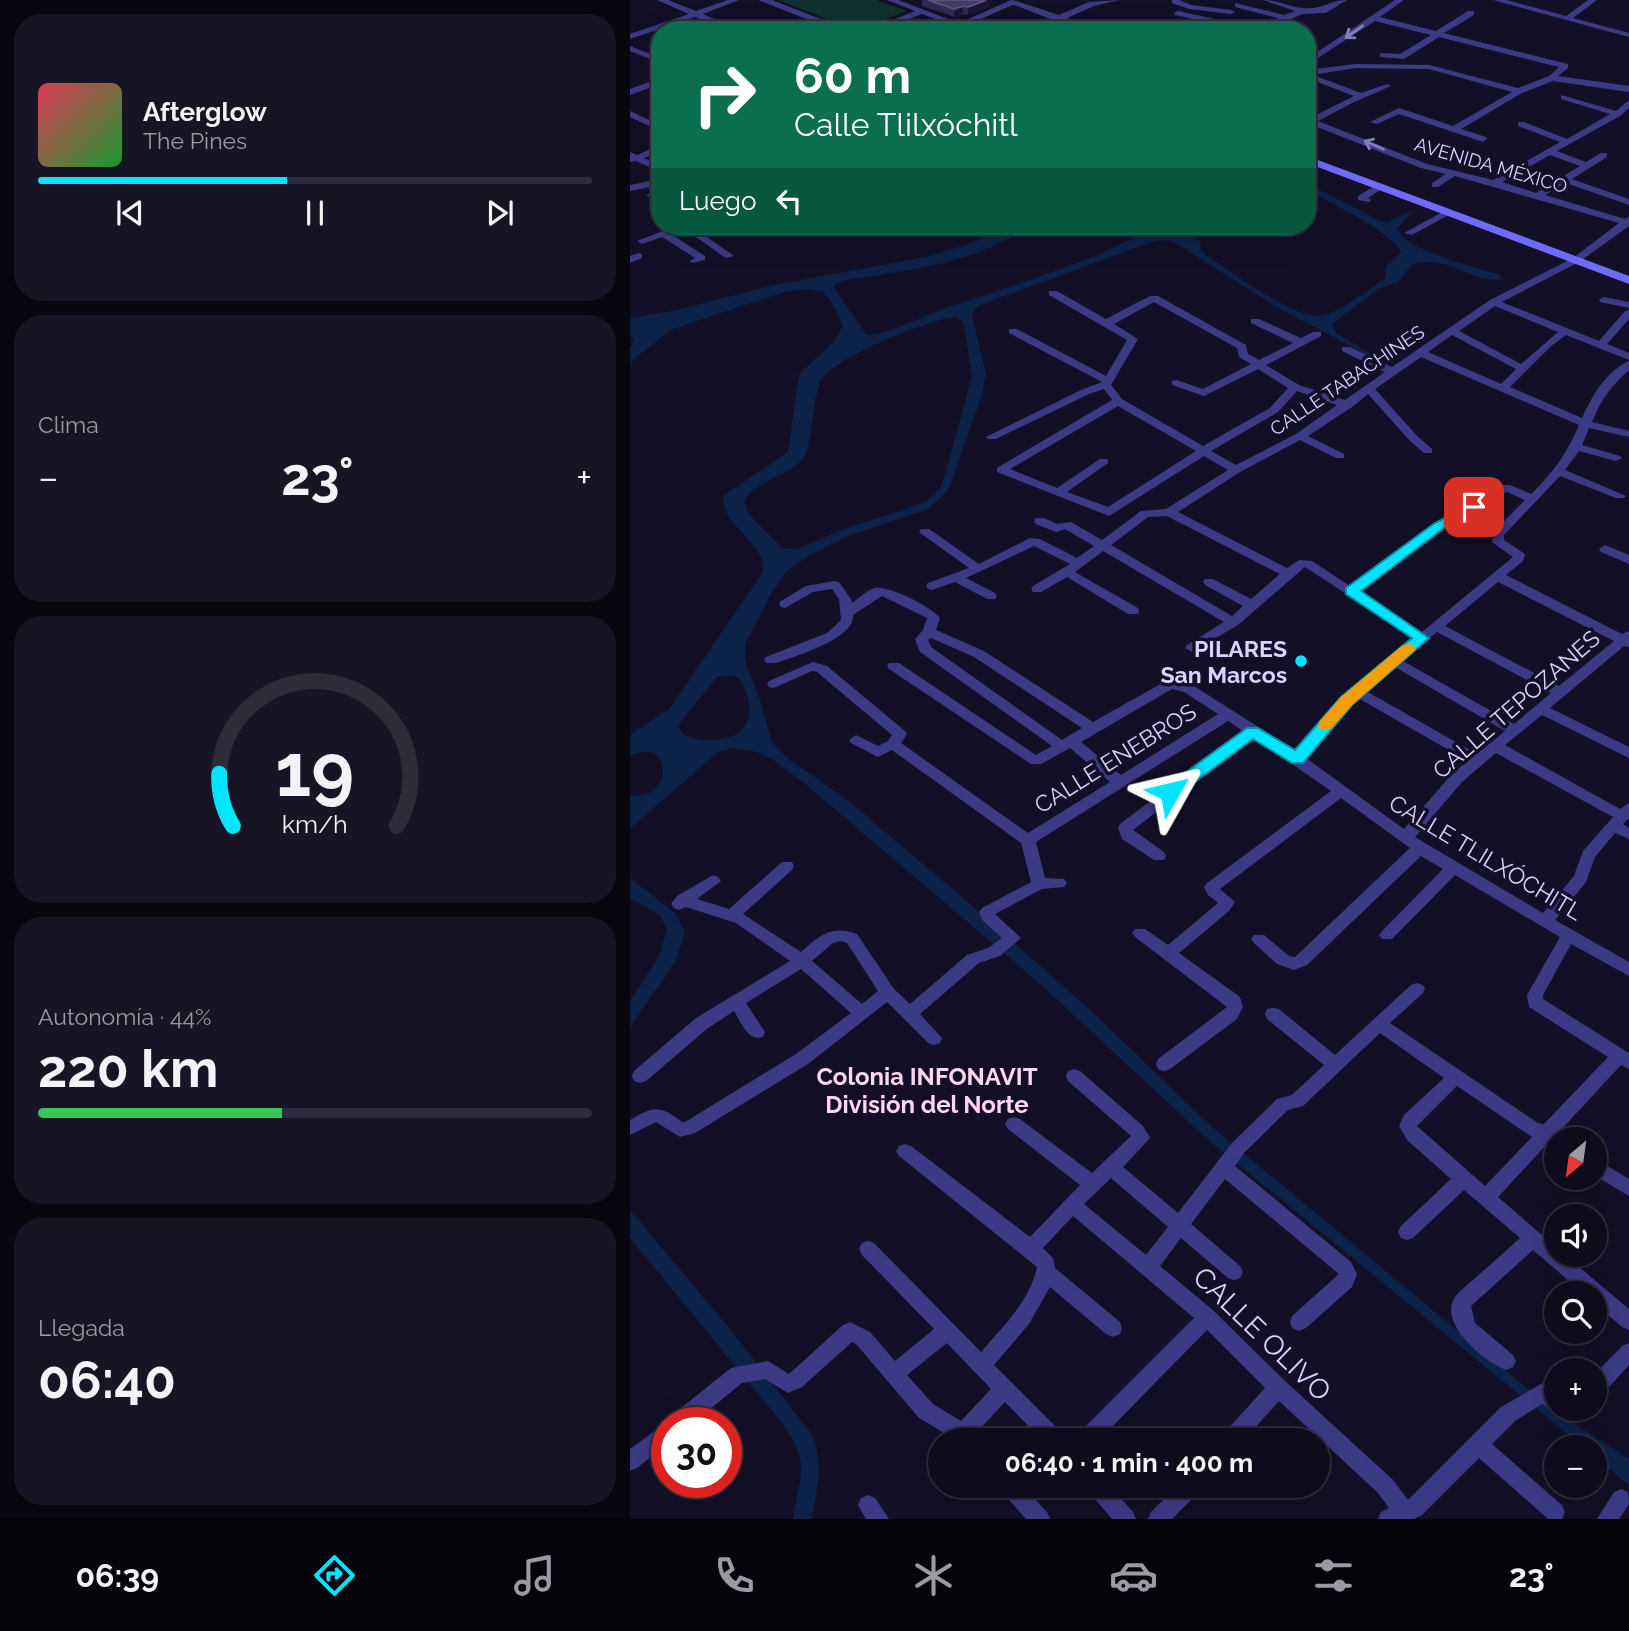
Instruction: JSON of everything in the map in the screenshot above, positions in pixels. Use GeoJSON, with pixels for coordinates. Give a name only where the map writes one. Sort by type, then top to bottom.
{"type":"FeatureCollection","features":[{"type":"Feature","properties":{"kind":"main road"},"geometry":{"type":"LineString","coordinates":[[1316,155],[1581,257],[1629,280]]}},
{"type":"Feature","properties":{"kind":"main road"},"geometry":{"type":"LineString","coordinates":[[1316,162],[1448,212],[1629,271]]}},
{"type":"Feature","properties":{"kind":"street"},"geometry":{"type":"LineString","coordinates":[[661,0],[714,21]]}},
{"type":"Feature","properties":{"kind":"street"},"geometry":{"type":"LineString","coordinates":[[675,21],[736,0]]}},
{"type":"Feature","properties":{"kind":"street"},"geometry":{"type":"LineString","coordinates":[[762,0],[819,21]]}},
{"type":"Feature","properties":{"kind":"street"},"geometry":{"type":"LineString","coordinates":[[891,0],[949,21]]}},
{"type":"Feature","properties":{"kind":"street"},"geometry":{"type":"LineString","coordinates":[[1059,18],[1093,4],[1116,0]]}},
{"type":"Feature","properties":{"kind":"street"},"geometry":{"type":"LineString","coordinates":[[1267,0],[1300,10]]}},
{"type":"Feature","properties":{"kind":"street"},"geometry":{"type":"LineString","coordinates":[[1322,0],[1340,2]]}},
{"type":"Feature","properties":{"kind":"street"},"geometry":{"type":"LineString","coordinates":[[1316,57],[1400,0]]}},
{"type":"Feature","properties":{"kind":"street"},"geometry":{"type":"LineString","coordinates":[[1497,0],[1629,35]]}},
{"type":"Feature","properties":{"kind":"street"},"geometry":{"type":"LineString","coordinates":[[1567,19],[1593,0]]}},
{"type":"Feature","properties":{"kind":"street"},"geometry":{"type":"LineString","coordinates":[[969,21],[1014,1],[1068,21]]}},
{"type":"Feature","properties":{"kind":"street"},"geometry":{"type":"LineString","coordinates":[[1175,1],[1189,7],[1231,12]]}},
{"type":"Feature","properties":{"kind":"street"},"geometry":{"type":"LineString","coordinates":[[1227,21],[1240,2],[1285,18]]}},
{"type":"Feature","properties":{"kind":"street"},"geometry":{"type":"LineString","coordinates":[[1279,21],[1300,10],[1312,8],[1323,11],[1340,2]]}},
{"type":"Feature","properties":{"kind":"street"},"geometry":{"type":"LineString","coordinates":[[1189,7],[1178,13],[1205,21]]}},
{"type":"Feature","properties":{"kind":"street"},"geometry":{"type":"LineString","coordinates":[[896,21],[922,11]]}},
{"type":"Feature","properties":{"kind":"street"},"geometry":{"type":"LineString","coordinates":[[1383,55],[1398,58],[1471,13]]}},
{"type":"Feature","properties":{"kind":"street"},"geometry":{"type":"LineString","coordinates":[[1399,24],[1412,15]]}},
{"type":"Feature","properties":{"kind":"street"},"geometry":{"type":"LineString","coordinates":[[1374,18],[1566,66],[1552,79],[1518,91],[1454,129]]}},
{"type":"Feature","properties":{"kind":"street"},"geometry":{"type":"LineString","coordinates":[[630,27],[651,35]]}},
{"type":"Feature","properties":{"kind":"street"},"geometry":{"type":"LineString","coordinates":[[630,37],[651,29]]}},
{"type":"Feature","properties":{"kind":"street"},"geometry":{"type":"LineString","coordinates":[[630,48],[651,57]]}},
{"type":"Feature","properties":{"kind":"street"},"geometry":{"type":"LineString","coordinates":[[639,61],[651,60]]}},
{"type":"Feature","properties":{"kind":"street"},"geometry":{"type":"LineString","coordinates":[[1316,72],[1355,66],[1429,66],[1518,91]]}},
{"type":"Feature","properties":{"kind":"street"},"geometry":{"type":"LineString","coordinates":[[1316,78],[1361,96]]}},
{"type":"Feature","properties":{"kind":"street"},"geometry":{"type":"LineString","coordinates":[[1552,79],[1629,89]]}},
{"type":"Feature","properties":{"kind":"street"},"geometry":{"type":"LineString","coordinates":[[630,92],[651,84]]}},
{"type":"Feature","properties":{"kind":"street"},"geometry":{"type":"LineString","coordinates":[[1316,118],[1387,86]]}},
{"type":"Feature","properties":{"kind":"street"},"geometry":{"type":"LineString","coordinates":[[1564,97],[1618,114]]}},
{"type":"Feature","properties":{"kind":"street"},"geometry":{"type":"LineString","coordinates":[[1494,183],[1618,114],[1629,103]]}},
{"type":"Feature","properties":{"kind":"street"},"geometry":{"type":"LineString","coordinates":[[1374,122],[1399,111],[1483,139]]}},
{"type":"Feature","properties":{"kind":"street"},"geometry":{"type":"LineString","coordinates":[[630,114],[651,124]]}},
{"type":"Feature","properties":{"kind":"street"},"geometry":{"type":"LineString","coordinates":[[630,125],[643,120]]}},
{"type":"Feature","properties":{"kind":"street","name":"AVENIDA MÉXICO"},"geometry":{"type":"LineString","coordinates":[[1316,123],[1407,160],[1628,222]]}},
{"type":"Feature","properties":{"kind":"street"},"geometry":{"type":"LineString","coordinates":[[1521,124],[1568,142]]}},
{"type":"Feature","properties":{"kind":"street"},"geometry":{"type":"LineString","coordinates":[[1331,140],[1346,133]]}},
{"type":"Feature","properties":{"kind":"street"},"geometry":{"type":"LineString","coordinates":[[632,158],[651,151]]}},
{"type":"Feature","properties":{"kind":"street"},"geometry":{"type":"LineString","coordinates":[[1550,152],[1586,165]]}},
{"type":"Feature","properties":{"kind":"street"},"geometry":{"type":"LineString","coordinates":[[1539,195],[1604,155]]}},
{"type":"Feature","properties":{"kind":"street"},"geometry":{"type":"LineString","coordinates":[[632,158],[651,165]]}},
{"type":"Feature","properties":{"kind":"street"},"geometry":{"type":"LineString","coordinates":[[1435,185],[1453,174]]}},
{"type":"Feature","properties":{"kind":"street"},"geometry":{"type":"LineString","coordinates":[[1564,179],[1629,202]]}},
{"type":"Feature","properties":{"kind":"street"},"geometry":{"type":"LineString","coordinates":[[630,188],[651,184]]}},
{"type":"Feature","properties":{"kind":"street"},"geometry":{"type":"LineString","coordinates":[[1366,200],[1361,198],[1381,186]]}},
{"type":"Feature","properties":{"kind":"street"},"geometry":{"type":"LineString","coordinates":[[1409,233],[1448,212]]}},
{"type":"Feature","properties":{"kind":"street","name":"CALLE TABACHINES"},"geometry":{"type":"LineString","coordinates":[[1037,589],[1073,568],[1145,514],[1169,512],[1236,470],[1300,436],[1494,302],[1581,257],[1628,222]]}},
{"type":"Feature","properties":{"kind":"street"},"geometry":{"type":"LineString","coordinates":[[642,241],[661,235]]}},
{"type":"Feature","properties":{"kind":"street"},"geometry":{"type":"LineString","coordinates":[[666,235],[702,258],[695,261]]}},
{"type":"Feature","properties":{"kind":"street"},"geometry":{"type":"LineString","coordinates":[[698,235],[729,256]]}},
{"type":"Feature","properties":{"kind":"street"},"geometry":{"type":"LineString","coordinates":[[992,437],[1107,383],[1133,339],[1053,293]]}},
{"type":"Feature","properties":{"kind":"street"},"geometry":{"type":"LineString","coordinates":[[1105,324],[1154,298],[1242,347],[1243,355],[1295,387],[1348,405]]}},
{"type":"Feature","properties":{"kind":"street"},"geometry":{"type":"LineString","coordinates":[[1604,299],[1629,305]]}},
{"type":"Feature","properties":{"kind":"street"},"geometry":{"type":"LineString","coordinates":[[1494,302],[1629,357]]}},
{"type":"Feature","properties":{"kind":"street"},"geometry":{"type":"LineString","coordinates":[[1601,345],[1629,313]]}},
{"type":"Feature","properties":{"kind":"street"},"geometry":{"type":"LineString","coordinates":[[1255,320],[1302,343]]}},
{"type":"Feature","properties":{"kind":"street"},"geometry":{"type":"LineString","coordinates":[[1013,331],[1107,383],[1118,401],[1236,470]]}},
{"type":"Feature","properties":{"kind":"street"},"geometry":{"type":"LineString","coordinates":[[1452,331],[1523,369]]}},
{"type":"Feature","properties":{"kind":"street"},"geometry":{"type":"LineString","coordinates":[[1502,390],[1565,331]]}},
{"type":"Feature","properties":{"kind":"street"},"geometry":{"type":"LineString","coordinates":[[1176,383],[1204,393],[1317,334]]}},
{"type":"Feature","properties":{"kind":"street"},"geometry":{"type":"LineString","coordinates":[[1346,349],[1391,371]]}},
{"type":"Feature","properties":{"kind":"street"},"geometry":{"type":"LineString","coordinates":[[1421,353],[1586,424],[1629,434]]}},
{"type":"Feature","properties":{"kind":"street"},"geometry":{"type":"LineString","coordinates":[[1297,759],[1357,692],[1519,558],[1518,554],[1496,538],[1558,471],[1576,447],[1596,399],[1608,383],[1629,365]]}},
{"type":"Feature","properties":{"kind":"street"},"geometry":{"type":"LineString","coordinates":[[1118,401],[1001,470],[1109,512],[1233,432],[1275,410],[1295,387]]}},
{"type":"Feature","properties":{"kind":"street"},"geometry":{"type":"LineString","coordinates":[[1368,388],[1413,439],[1428,451]]}},
{"type":"Feature","properties":{"kind":"street"},"geometry":{"type":"LineString","coordinates":[[1300,436],[1340,456]]}},
{"type":"Feature","properties":{"kind":"street"},"geometry":{"type":"LineString","coordinates":[[1576,447],[1616,458]]}},
{"type":"Feature","properties":{"kind":"street"},"geometry":{"type":"LineString","coordinates":[[1059,492],[1104,461]]}},
{"type":"Feature","properties":{"kind":"street"},"geometry":{"type":"LineString","coordinates":[[1558,471],[1620,496]]}},
{"type":"Feature","properties":{"kind":"street"},"geometry":{"type":"LineString","coordinates":[[1351,591],[1439,526],[1506,487],[1533,499]]}},
{"type":"Feature","properties":{"kind":"street"},"geometry":{"type":"LineString","coordinates":[[1169,512],[1288,573]]}},
{"type":"Feature","properties":{"kind":"street"},"geometry":{"type":"LineString","coordinates":[[1040,521],[1056,528],[1067,525],[1233,622]]}},
{"type":"Feature","properties":{"kind":"street"},"geometry":{"type":"LineString","coordinates":[[925,532],[978,569]]}},
{"type":"Feature","properties":{"kind":"street"},"geometry":{"type":"LineString","coordinates":[[932,586],[957,578],[1030,542],[1036,542],[1133,611]]}},
{"type":"Feature","properties":{"kind":"street"},"geometry":{"type":"LineString","coordinates":[[1605,549],[1629,561]]}},
{"type":"Feature","properties":{"kind":"street"},"geometry":{"type":"LineString","coordinates":[[1192,648],[1233,622],[1297,565],[1308,564],[1422,638]]}},
{"type":"Feature","properties":{"kind":"street"},"geometry":{"type":"LineString","coordinates":[[1497,576],[1627,640]]}},
{"type":"Feature","properties":{"kind":"street"},"geometry":{"type":"LineString","coordinates":[[957,578],[991,596]]}},
{"type":"Feature","properties":{"kind":"street"},"geometry":{"type":"LineString","coordinates":[[1209,582],[1253,606]]}},
{"type":"Feature","properties":{"kind":"street"},"geometry":{"type":"LineString","coordinates":[[771,660],[832,636],[847,621],[848,612],[843,594],[835,585],[810,589],[785,604]]}},
{"type":"Feature","properties":{"kind":"street"},"geometry":{"type":"LineString","coordinates":[[848,612],[876,592],[884,592],[930,613],[934,618],[929,632],[921,639],[925,649],[1119,782]]}},
{"type":"Feature","properties":{"kind":"street"},"geometry":{"type":"LineString","coordinates":[[1436,626],[1561,693]]}},
{"type":"Feature","properties":{"kind":"street"},"geometry":{"type":"LineString","coordinates":[[929,632],[979,654],[1093,729]]}},
{"type":"Feature","properties":{"kind":"street","name":"CALLE TEPOZANES"},"geometry":{"type":"LineString","coordinates":[[1405,838],[1457,778],[1627,640]]}},
{"type":"Feature","properties":{"kind":"street"},"geometry":{"type":"LineString","coordinates":[[1394,661],[1514,730]]}},
{"type":"Feature","properties":{"kind":"street","name":"CALLE TLILXÓCHITL"},"geometry":{"type":"LineString","coordinates":[[894,666],[1035,761],[1143,698],[1178,684],[1297,759],[1420,848],[1547,919],[1629,970]]}},
{"type":"Feature","properties":{"kind":"street"},"geometry":{"type":"LineString","coordinates":[[774,684],[807,668],[822,669],[900,734],[893,744],[874,752],[856,740]]}},
{"type":"Feature","properties":{"kind":"street"},"geometry":{"type":"LineString","coordinates":[[1357,692],[1479,761]]}},
{"type":"Feature","properties":{"kind":"street"},"geometry":{"type":"LineString","coordinates":[[1542,709],[1629,753]]}},
{"type":"Feature","properties":{"kind":"street","name":"CALLE ENEBROS"},"geometry":{"type":"LineString","coordinates":[[1028,840],[1227,715]]}},
{"type":"Feature","properties":{"kind":"street"},"geometry":{"type":"LineString","coordinates":[[1159,856],[1127,835],[1125,828],[1252,731]]}},
{"type":"Feature","properties":{"kind":"street"},"geometry":{"type":"LineString","coordinates":[[893,744],[1028,840],[1039,884]]}},
{"type":"Feature","properties":{"kind":"street"},"geometry":{"type":"LineString","coordinates":[[1497,747],[1622,817],[1629,834]]}},
{"type":"Feature","properties":{"kind":"street"},"geometry":{"type":"LineString","coordinates":[[1168,953],[1224,907],[1227,902],[1213,891],[1212,887],[1340,792]]}},
{"type":"Feature","properties":{"kind":"street"},"geometry":{"type":"LineString","coordinates":[[1547,919],[1581,877],[1588,855],[1622,817]]}},
{"type":"Feature","properties":{"kind":"street"},"geometry":{"type":"LineString","coordinates":[[1259,939],[1283,960],[1294,964],[1301,961],[1420,848]]}},
{"type":"Feature","properties":{"kind":"street"},"geometry":{"type":"LineString","coordinates":[[732,915],[787,866]]}},
{"type":"Feature","properties":{"kind":"street"},"geometry":{"type":"LineString","coordinates":[[1387,935],[1454,867]]}},
{"type":"Feature","properties":{"kind":"street"},"geometry":{"type":"LineString","coordinates":[[713,881],[680,903],[732,915],[802,961],[861,1012]]}},
{"type":"Feature","properties":{"kind":"street"},"geometry":{"type":"LineString","coordinates":[[910,1014],[973,960],[994,952],[1013,938],[988,916],[987,912],[1039,884],[1059,883]]}},
{"type":"Feature","properties":{"kind":"street"},"geometry":{"type":"LineString","coordinates":[[1140,933],[1234,1002],[1235,1007],[1231,1014],[1164,1064]]}},
{"type":"Feature","properties":{"kind":"street"},"geometry":{"type":"LineString","coordinates":[[1559,1127],[1624,1059],[1535,1002],[1535,995],[1569,934]]}},
{"type":"Feature","properties":{"kind":"street"},"geometry":{"type":"LineString","coordinates":[[639,1076],[702,1023],[802,961],[828,938],[841,935],[852,938],[888,993],[934,1038]]}},
{"type":"Feature","properties":{"kind":"street"},"geometry":{"type":"LineString","coordinates":[[1149,1266],[1181,1227],[1238,1147],[1283,1104],[1297,1101],[1417,989]]}},
{"type":"Feature","properties":{"kind":"street"},"geometry":{"type":"LineString","coordinates":[[630,1128],[654,1115],[661,1116],[680,1130],[689,1128],[803,1059],[888,993]]}},
{"type":"Feature","properties":{"kind":"street"},"geometry":{"type":"LineString","coordinates":[[736,1001],[757,1032]]}},
{"type":"Feature","properties":{"kind":"street"},"geometry":{"type":"LineString","coordinates":[[1273,1014],[1336,1065]]}},
{"type":"Feature","properties":{"kind":"street"},"geometry":{"type":"LineString","coordinates":[[1379,1024],[1534,1130],[1544,1134]]}},
{"type":"Feature","properties":{"kind":"street"},"geometry":{"type":"LineString","coordinates":[[1031,1249],[1072,1204],[1141,1138],[1137,1131],[1074,1076]]}},
{"type":"Feature","properties":{"kind":"street"},"geometry":{"type":"LineString","coordinates":[[1456,1077],[1410,1120],[1408,1126],[1413,1135],[1629,1321]]}},
{"type":"Feature","properties":{"kind":"street"},"geometry":{"type":"LineString","coordinates":[[1014,1124],[1094,1185]]}},
{"type":"Feature","properties":{"kind":"street"},"geometry":{"type":"LineString","coordinates":[[1486,1197],[1544,1142]]}},
{"type":"Feature","properties":{"kind":"street"},"geometry":{"type":"LineString","coordinates":[[905,1151],[1047,1264],[1046,1272],[1028,1307],[983,1364]]}},
{"type":"Feature","properties":{"kind":"street"},"geometry":{"type":"LineString","coordinates":[[1225,1164],[1345,1268],[1348,1274],[1345,1281],[1299,1322]]}},
{"type":"Feature","properties":{"kind":"street"},"geometry":{"type":"LineString","coordinates":[[1112,1168],[1234,1272]]}},
{"type":"Feature","properties":{"kind":"street"},"geometry":{"type":"LineString","coordinates":[[1607,1174],[1629,1188]]}},
{"type":"Feature","properties":{"kind":"street"},"geometry":{"type":"LineString","coordinates":[[1407,1232],[1464,1178]]}},
{"type":"Feature","properties":{"kind":"street","name":"CALLE OLIVO"},"geometry":{"type":"LineString","coordinates":[[1072,1204],[1207,1317],[1278,1388],[1385,1486],[1409,1515]]}},
{"type":"Feature","properties":{"kind":"street"},"geometry":{"type":"LineString","coordinates":[[1507,1361],[1464,1327],[1460,1312],[1462,1302],[1533,1238]]}},
{"type":"Feature","properties":{"kind":"street"},"geometry":{"type":"LineString","coordinates":[[868,1249],[1043,1428]]}},
{"type":"Feature","properties":{"kind":"street"},"geometry":{"type":"LineString","coordinates":[[1046,1272],[1113,1328]]}},
{"type":"Feature","properties":{"kind":"street"},"geometry":{"type":"LineString","coordinates":[[1098,1428],[1207,1317]]}},
{"type":"Feature","properties":{"kind":"street"},"geometry":{"type":"LineString","coordinates":[[894,1373],[948,1330]]}},
{"type":"Feature","properties":{"kind":"street"},"geometry":{"type":"LineString","coordinates":[[698,1407],[738,1374],[768,1370],[788,1384],[795,1381],[850,1331],[863,1338],[926,1411],[952,1428]]}},
{"type":"Feature","properties":{"kind":"street"},"geometry":{"type":"LineString","coordinates":[[1607,1378],[1628,1359]]}},
{"type":"Feature","properties":{"kind":"street"},"geometry":{"type":"LineString","coordinates":[[973,1428],[1005,1388]]}},
{"type":"Feature","properties":{"kind":"street"},"geometry":{"type":"LineString","coordinates":[[1242,1428],[1278,1388]]}},
{"type":"Feature","properties":{"kind":"street"},"geometry":{"type":"LineString","coordinates":[[1409,1515],[1508,1414],[1544,1399]]}},
{"type":"Feature","properties":{"kind":"street"},"geometry":{"type":"LineString","coordinates":[[630,1461],[651,1445]]}},
{"type":"Feature","properties":{"kind":"street"},"geometry":{"type":"LineString","coordinates":[[1479,1445],[1555,1512]]}},
{"type":"Feature","properties":{"kind":"street"},"geometry":{"type":"LineString","coordinates":[[1021,1498],[1040,1519]]}},
{"type":"Feature","properties":{"kind":"street"},"geometry":{"type":"LineString","coordinates":[[1108,1498],[1126,1519]]}},
{"type":"Feature","properties":{"kind":"street"},"geometry":{"type":"LineString","coordinates":[[1158,1519],[1179,1498]]}},
{"type":"Feature","properties":{"kind":"street"},"geometry":{"type":"LineString","coordinates":[[1607,1519],[1622,1499]]}},
{"type":"Feature","properties":{"kind":"green space"},"geometry":{"type":"Polygon","coordinates":[[[778,0],[876,0],[907,11],[880,21],[833,21],[778,0]]]}},
{"type":"Feature","properties":{"kind":"water"},"geometry":{"type":"Polygon","coordinates":[[[1316,188],[1380,221],[1387,222],[1414,210],[1397,228],[1413,244],[1426,251],[1498,274],[1503,279],[1481,278],[1436,263],[1412,265],[1398,282],[1380,288],[1332,324],[1336,333],[1374,356],[1371,357],[1275,306],[1177,244],[1166,240],[1152,242],[980,305],[972,316],[986,374],[982,394],[948,491],[928,509],[851,535],[810,555],[787,571],[772,592],[745,644],[745,661],[772,742],[787,758],[846,799],[954,890],[1090,1010],[1212,1127],[1544,1402],[1544,1415],[1205,1137],[1039,983],[803,782],[770,758],[734,748],[718,752],[630,829],[630,795],[644,795],[654,790],[663,771],[661,761],[655,754],[645,752],[630,756],[630,735],[670,708],[763,572],[763,561],[758,551],[728,516],[724,495],[788,452],[799,374],[833,343],[843,326],[834,306],[823,292],[808,289],[784,292],[671,330],[630,362],[630,349],[634,341],[630,334],[630,318],[677,310],[773,285],[926,257],[989,235],[1014,235],[987,249],[941,264],[846,280],[835,284],[834,288],[866,334],[871,335],[1085,260],[1136,235],[1190,235],[1199,240],[1202,252],[1260,291],[1294,310],[1320,316],[1344,306],[1385,278],[1387,266],[1401,252],[1396,244],[1373,227],[1316,195],[1316,188]],[[955,317],[924,325],[880,342],[826,374],[819,384],[804,457],[798,464],[756,488],[744,501],[749,515],[782,548],[798,549],[846,528],[904,510],[927,500],[941,488],[972,377],[962,320],[955,317]],[[732,675],[717,677],[678,725],[683,734],[710,740],[735,735],[747,722],[749,702],[740,679],[732,675]]]}},
{"type":"Feature","properties":{"kind":"water"},"geometry":{"type":"Polygon","coordinates":[[[630,878],[675,913],[685,932],[675,962],[630,1027],[630,1002],[659,956],[667,929],[659,914],[630,898],[630,878]]]}},
{"type":"Feature","properties":{"kind":"water"},"geometry":{"type":"Polygon","coordinates":[[[630,1210],[730,1329],[812,1435],[819,1467],[811,1519],[793,1519],[801,1470],[792,1438],[630,1238],[630,1210]]]}},
{"type":"Feature","properties":{"kind":"water"},"geometry":{"type":"Polygon","coordinates":[[[1551,1421],[1570,1421],[1592,1435],[1568,1435],[1551,1421]]]}},
{"type":"Feature","properties":{"kind":"water"},"geometry":{"type":"Polygon","coordinates":[[[1607,1445],[1629,1459],[1629,1485],[1607,1467],[1607,1445]]]}},
{"type":"Feature","properties":{"kind":"building"},"geometry":{"type":"Polygon","coordinates":[[[928,0],[986,0],[954,9],[928,0]]]}},
{"type":"Feature","properties":{"kind":"slow traffic"},"geometry":{"type":"LineString","coordinates":[[1326,725],[1346,701],[1408,649]]}},
{"type":"Feature","properties":{"kind":"place","name":"PILARES San Marcos"},"geometry":{"type":"Point","coordinates":[1301,661]}},
{"type":"Feature","properties":{"kind":"district","name":"Colonia INFONAVIT División del Norte"},"geometry":{"type":"Point","coordinates":[927,1090]}},
{"type":"Feature","properties":{"kind":"route"},"geometry":{"type":"LineString","coordinates":[[1170,792],[1252,731],[1297,759],[1346,701],[1422,638],[1351,591],[1439,526],[1474,507]]}}]}
